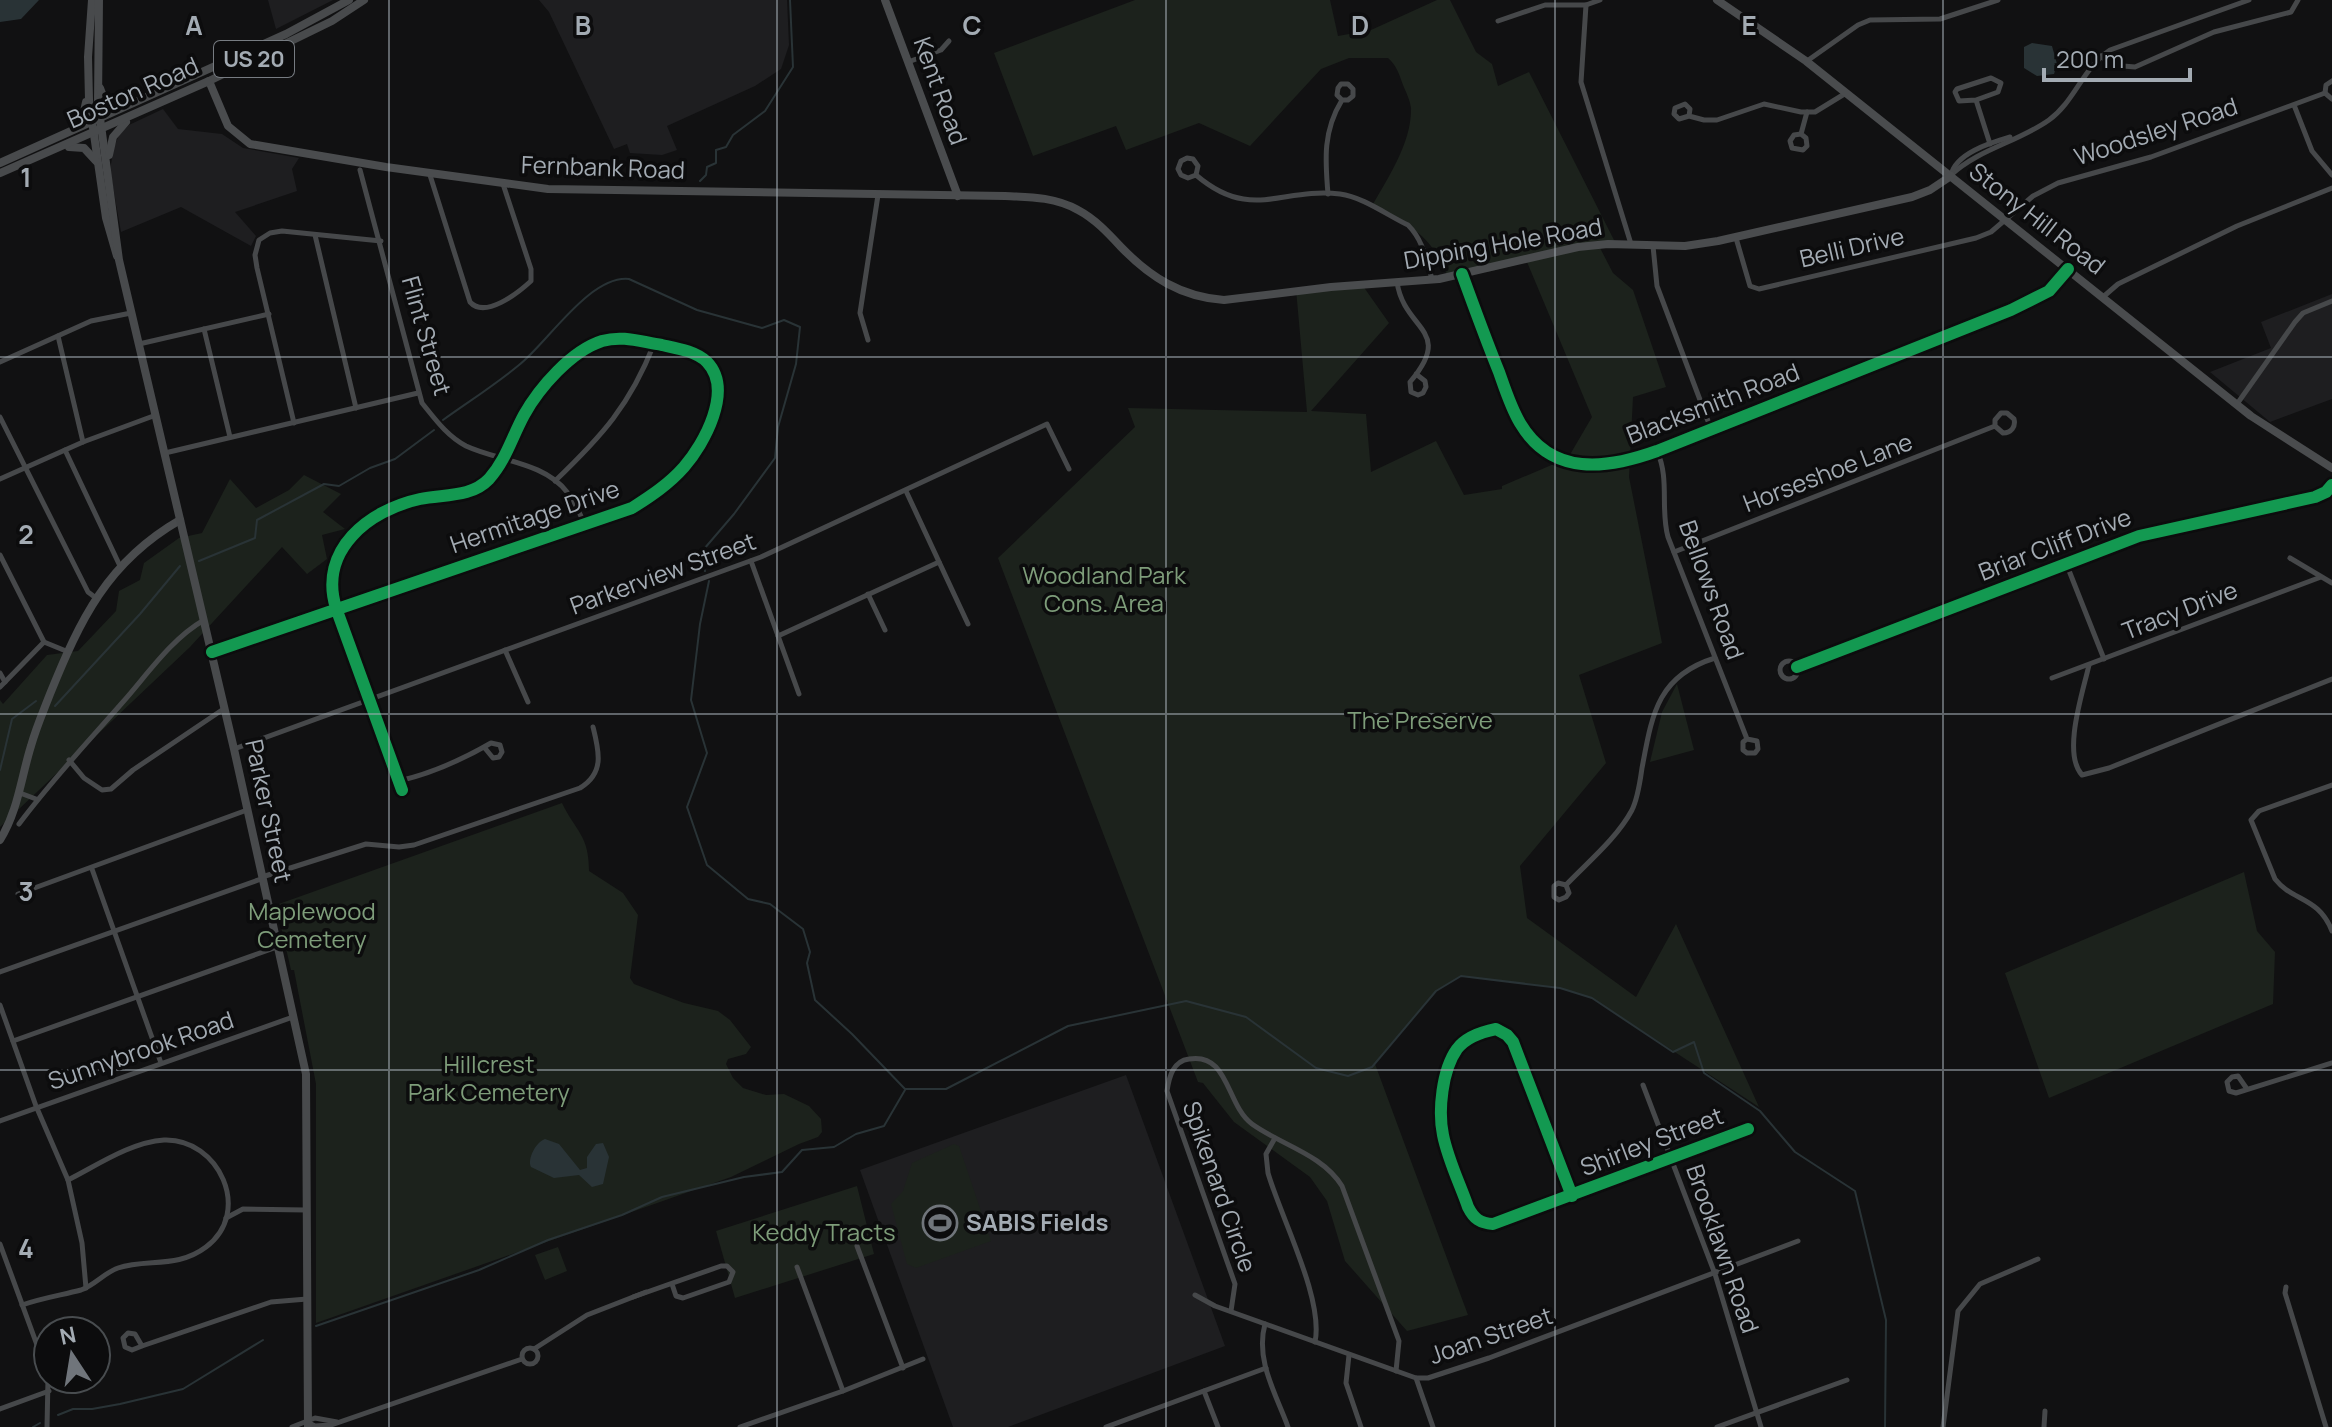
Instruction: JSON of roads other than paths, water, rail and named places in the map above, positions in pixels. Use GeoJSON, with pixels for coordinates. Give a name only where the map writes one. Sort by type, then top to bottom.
{"type":"FeatureCollection","features":[{"type":"Feature","properties":{"kind":"main road","name":"Parker Street"},"geometry":{"type":"LineString","coordinates":[[92,0],[92,75],[108,227],[119,260],[212,652],[306,1074],[308,1425]]}},
{"type":"Feature","properties":{"kind":"main road","name":"Parker Street"},"geometry":{"type":"LineString","coordinates":[[92,75],[99,0]]}},
{"type":"Feature","properties":{"kind":"main road","name":"Boston Road"},"geometry":{"type":"LineString","coordinates":[[0,163],[286,34],[349,0]]}},
{"type":"Feature","properties":{"kind":"main road","name":"Boston Road"},"geometry":{"type":"LineString","coordinates":[[0,173],[209,81],[332,21],[364,0]]}},
{"type":"Feature","properties":{"kind":"main road","name":"Kent Road"},"geometry":{"type":"LineString","coordinates":[[885,0],[958,196]]}},
{"type":"Feature","properties":{"kind":"main road","name":"Stony Hill Road"},"geometry":{"type":"LineString","coordinates":[[1717,0],[1806,61],[2237,404],[2278,435],[2332,468]]}},
{"type":"Feature","properties":{"kind":"main road"},"geometry":{"type":"LineString","coordinates":[[92,75],[109,104],[119,108],[128,106]]}},
{"type":"Feature","properties":{"kind":"main road"},"geometry":{"type":"LineString","coordinates":[[64,135],[83,116],[92,75]]}},
{"type":"Feature","properties":{"kind":"main road","name":"Fernbank Road"},"geometry":{"type":"LineString","coordinates":[[209,81],[228,126],[250,144],[502,183],[548,189],[1036,198]]}},
{"type":"Feature","properties":{"kind":"main road"},"geometry":{"type":"LineString","coordinates":[[103,171],[117,130],[141,112]]}},
{"type":"Feature","properties":{"kind":"main road"},"geometry":{"type":"LineString","coordinates":[[45,154],[81,147],[92,153],[103,171]]}},
{"type":"Feature","properties":{"kind":"main road","name":"Dipping Hole Road"},"geometry":{"type":"LineString","coordinates":[[1036,198],[1065,204],[1090,217],[1134,260],[1171,287],[1207,299],[1224,300],[1432,279],[1563,249],[1632,244],[1685,246],[1736,238],[1912,197],[1951,176]]}},
{"type":"Feature","properties":{"kind":"main road"},"geometry":{"type":"LineString","coordinates":[[0,840],[14,813],[39,720],[66,651],[96,598],[121,567],[142,547],[180,520]]}},
{"type":"Feature","properties":{"kind":"street"},"geometry":{"type":"LineString","coordinates":[[1498,21],[1545,5],[1586,5],[1600,0]]}},
{"type":"Feature","properties":{"kind":"street"},"geometry":{"type":"LineString","coordinates":[[1806,61],[1870,20],[1940,19],[1998,0]]}},
{"type":"Feature","properties":{"kind":"street"},"geometry":{"type":"LineString","coordinates":[[1951,176],[1980,155],[2043,124],[2061,109],[2092,63],[2119,45],[2211,16],[2249,0]]}},
{"type":"Feature","properties":{"kind":"street"},"geometry":{"type":"LineString","coordinates":[[2101,56],[2107,64],[2116,67],[2141,65],[2214,32],[2291,12],[2298,0]]}},
{"type":"Feature","properties":{"kind":"street"},"geometry":{"type":"LineString","coordinates":[[1586,5],[1581,82],[1632,244]]}},
{"type":"Feature","properties":{"kind":"street"},"geometry":{"type":"LineString","coordinates":[[908,62],[941,50],[949,41]]}},
{"type":"Feature","properties":{"kind":"street"},"geometry":{"type":"LineString","coordinates":[[1991,78],[2001,83],[1998,92],[1976,100],[1959,101],[1955,92],[1991,78]]}},
{"type":"Feature","properties":{"kind":"street"},"geometry":{"type":"LineString","coordinates":[[2332,81],[2326,85],[2325,93],[2332,99]]}},
{"type":"Feature","properties":{"kind":"street"},"geometry":{"type":"LineString","coordinates":[[1689,116],[1717,120],[1764,104],[1807,112],[1825,108],[1846,93]]}},
{"type":"Feature","properties":{"kind":"street","name":"Woodsley Road"},"geometry":{"type":"LineString","coordinates":[[2007,219],[2033,196],[2058,183],[2151,157],[2325,93]]}},
{"type":"Feature","properties":{"kind":"street"},"geometry":{"type":"LineString","coordinates":[[1328,194],[1326,142],[1332,117],[1342,100]]}},
{"type":"Feature","properties":{"kind":"street"},"geometry":{"type":"LineString","coordinates":[[1976,100],[1990,144]]}},
{"type":"Feature","properties":{"kind":"street"},"geometry":{"type":"LineString","coordinates":[[2294,105],[2312,151],[2332,175]]}},
{"type":"Feature","properties":{"kind":"street"},"geometry":{"type":"LineString","coordinates":[[1801,134],[1807,112]]}},
{"type":"Feature","properties":{"kind":"street"},"geometry":{"type":"LineString","coordinates":[[1951,176],[1958,162],[1990,144],[2019,135]]}},
{"type":"Feature","properties":{"kind":"street"},"geometry":{"type":"LineString","coordinates":[[1187,158],[1195,161],[1198,169],[1196,175],[1188,178],[1181,175],[1178,167],[1181,161],[1187,158]]}},
{"type":"Feature","properties":{"kind":"street","name":"Flint Street"},"geometry":{"type":"LineString","coordinates":[[360,170],[381,241],[418,393],[434,420],[466,445],[555,481],[566,491],[585,525]]}},
{"type":"Feature","properties":{"kind":"street"},"geometry":{"type":"LineString","coordinates":[[429,172],[470,302],[481,309],[502,301],[531,281],[531,269],[502,183]]}},
{"type":"Feature","properties":{"kind":"street"},"geometry":{"type":"LineString","coordinates":[[1196,175],[1219,191],[1242,200],[1328,194],[1355,198],[1408,225],[1420,240],[1432,279]]}},
{"type":"Feature","properties":{"kind":"street"},"geometry":{"type":"LineString","coordinates":[[2103,297],[2124,281],[2237,226],[2332,188]]}},
{"type":"Feature","properties":{"kind":"street"},"geometry":{"type":"LineString","coordinates":[[868,340],[860,313],[878,195]]}},
{"type":"Feature","properties":{"kind":"street","name":"Belli Drive"},"geometry":{"type":"LineString","coordinates":[[1736,238],[1750,286],[1759,289],[1985,236],[2007,219]]}},
{"type":"Feature","properties":{"kind":"street"},"geometry":{"type":"LineString","coordinates":[[294,423],[255,255],[259,240],[275,231],[381,241]]}},
{"type":"Feature","properties":{"kind":"street"},"geometry":{"type":"LineString","coordinates":[[315,235],[356,408]]}},
{"type":"Feature","properties":{"kind":"street"},"geometry":{"type":"LineString","coordinates":[[1653,246],[1657,286],[1711,429]]}},
{"type":"Feature","properties":{"kind":"street","name":"Blacksmith Road"},"geometry":{"type":"LineString","coordinates":[[1462,274],[1521,426],[1539,445],[1563,459],[1590,466],[1629,461],[1657,451],[2011,310],[2049,291],[2068,269]]}},
{"type":"Feature","properties":{"kind":"street"},"geometry":{"type":"LineString","coordinates":[[1397,282],[1402,301],[1430,347],[1425,363],[1416,374]]}},
{"type":"Feature","properties":{"kind":"street"},"geometry":{"type":"LineString","coordinates":[[2237,404],[2303,313],[2332,301]]}},
{"type":"Feature","properties":{"kind":"street"},"geometry":{"type":"LineString","coordinates":[[0,362],[91,321],[131,313]]}},
{"type":"Feature","properties":{"kind":"street"},"geometry":{"type":"LineString","coordinates":[[138,344],[269,314]]}},
{"type":"Feature","properties":{"kind":"street"},"geometry":{"type":"LineString","coordinates":[[204,329],[230,437]]}},
{"type":"Feature","properties":{"kind":"street"},"geometry":{"type":"LineString","coordinates":[[58,336],[83,442]]}},
{"type":"Feature","properties":{"kind":"street","name":"Hermitage Drive"},"geometry":{"type":"LineString","coordinates":[[212,652],[336,608],[632,508],[660,490],[693,455],[713,416],[717,399],[716,381],[706,361],[682,350],[654,344],[620,338],[602,341],[584,350],[552,379],[524,414],[504,458],[489,479],[472,491],[397,505],[346,541],[333,568],[336,608],[402,790]]}},
{"type":"Feature","properties":{"kind":"street"},"geometry":{"type":"LineString","coordinates":[[555,481],[621,411],[640,380],[654,344]]}},
{"type":"Feature","properties":{"kind":"street"},"geometry":{"type":"LineString","coordinates":[[165,453],[418,393]]}},
{"type":"Feature","properties":{"kind":"street","name":"Horseshoe Lane"},"geometry":{"type":"LineString","coordinates":[[2001,413],[2010,414],[2014,419],[2010,431],[2003,433],[1995,426],[1996,417],[2001,413]]}},
{"type":"Feature","properties":{"kind":"street"},"geometry":{"type":"LineString","coordinates":[[0,479],[83,442],[156,415]]}},
{"type":"Feature","properties":{"kind":"street"},"geometry":{"type":"LineString","coordinates":[[0,417],[88,592],[96,598]]}},
{"type":"Feature","properties":{"kind":"street","name":"Parkerview Street"},"geometry":{"type":"LineString","coordinates":[[234,749],[751,561],[1047,424],[1069,469]]}},
{"type":"Feature","properties":{"kind":"street","name":"Horseshoe Lane"},"geometry":{"type":"LineString","coordinates":[[1674,552],[1995,426]]}},
{"type":"Feature","properties":{"kind":"street"},"geometry":{"type":"LineString","coordinates":[[65,450],[121,567]]}},
{"type":"Feature","properties":{"kind":"street","name":"Bellows Road"},"geometry":{"type":"LineString","coordinates":[[1657,451],[1664,475],[1666,530],[1747,739]]}},
{"type":"Feature","properties":{"kind":"street","name":"Briar Cliff Drive"},"geometry":{"type":"LineString","coordinates":[[1797,667],[2153,531],[2319,496],[2332,485]]}},
{"type":"Feature","properties":{"kind":"street"},"geometry":{"type":"LineString","coordinates":[[906,490],[968,624]]}},
{"type":"Feature","properties":{"kind":"street"},"geometry":{"type":"LineString","coordinates":[[0,555],[44,642],[66,651]]}},
{"type":"Feature","properties":{"kind":"street"},"geometry":{"type":"LineString","coordinates":[[2290,558],[2332,583]]}},
{"type":"Feature","properties":{"kind":"street"},"geometry":{"type":"LineString","coordinates":[[751,561],[799,694]]}},
{"type":"Feature","properties":{"kind":"street"},"geometry":{"type":"LineString","coordinates":[[778,636],[939,562]]}},
{"type":"Feature","properties":{"kind":"street"},"geometry":{"type":"LineString","coordinates":[[2066,563],[2104,659]]}},
{"type":"Feature","properties":{"kind":"street","name":"Tracy Drive"},"geometry":{"type":"LineString","coordinates":[[2052,678],[2321,577]]}},
{"type":"Feature","properties":{"kind":"street"},"geometry":{"type":"LineString","coordinates":[[868,594],[885,630]]}},
{"type":"Feature","properties":{"kind":"street"},"geometry":{"type":"LineString","coordinates":[[19,824],[69,760],[189,629],[204,620]]}},
{"type":"Feature","properties":{"kind":"street"},"geometry":{"type":"LineString","coordinates":[[2,684],[44,642]]}},
{"type":"Feature","properties":{"kind":"street"},"geometry":{"type":"LineString","coordinates":[[505,650],[528,702]]}},
{"type":"Feature","properties":{"kind":"street"},"geometry":{"type":"LineString","coordinates":[[1566,885],[1633,808],[1651,723],[1663,693],[1681,673],[1715,658]]}},
{"type":"Feature","properties":{"kind":"street"},"geometry":{"type":"LineString","coordinates":[[2089,665],[2072,745],[2077,769],[2083,775],[2109,768],[2332,679]]}},
{"type":"Feature","properties":{"kind":"street"},"geometry":{"type":"LineString","coordinates":[[0,673],[2,684]]}},
{"type":"Feature","properties":{"kind":"street"},"geometry":{"type":"LineString","coordinates":[[69,760],[92,784],[102,790],[111,789],[133,770],[225,708]]}},
{"type":"Feature","properties":{"kind":"street"},"geometry":{"type":"LineString","coordinates":[[0,972],[261,878],[366,844],[414,845],[580,788],[591,779],[599,764],[593,727]]}},
{"type":"Feature","properties":{"kind":"street"},"geometry":{"type":"LineString","coordinates":[[399,781],[443,769],[484,747]]}},
{"type":"Feature","properties":{"kind":"street"},"geometry":{"type":"LineString","coordinates":[[2332,785],[2253,816],[2252,825],[2279,885],[2313,904],[2332,931]]}},
{"type":"Feature","properties":{"kind":"street"},"geometry":{"type":"LineString","coordinates":[[20,793],[36,799]]}},
{"type":"Feature","properties":{"kind":"street"},"geometry":{"type":"LineString","coordinates":[[18,894],[247,810]]}},
{"type":"Feature","properties":{"kind":"street"},"geometry":{"type":"LineString","coordinates":[[92,869],[161,1063]]}},
{"type":"Feature","properties":{"kind":"street"},"geometry":{"type":"LineString","coordinates":[[13,1041],[277,947]]}},
{"type":"Feature","properties":{"kind":"street"},"geometry":{"type":"LineString","coordinates":[[0,1005],[36,1106],[68,1180],[80,1233],[86,1288]]}},
{"type":"Feature","properties":{"kind":"street","name":"Sunnybrook Road"},"geometry":{"type":"LineString","coordinates":[[0,1121],[294,1017]]}},
{"type":"Feature","properties":{"kind":"street","name":"Shirley Street"},"geometry":{"type":"LineString","coordinates":[[1572,1196],[1513,1042],[1496,1029],[1470,1037],[1458,1047],[1450,1062],[1441,1119],[1446,1146],[1473,1217],[1482,1223],[1493,1224],[1572,1196],[1672,1159],[1748,1129]]}},
{"type":"Feature","properties":{"kind":"street","name":"Spikenard Circle"},"geometry":{"type":"LineString","coordinates":[[1231,1311],[1235,1284],[1167,1091],[1169,1077],[1175,1067],[1182,1060],[1192,1058],[1211,1061],[1224,1077],[1236,1108],[1254,1125],[1335,1175],[1342,1186],[1399,1341],[1396,1371]]}},
{"type":"Feature","properties":{"kind":"street"},"geometry":{"type":"LineString","coordinates":[[2247,1089],[2332,1063]]}},
{"type":"Feature","properties":{"kind":"street","name":"Brooklawn Road"},"geometry":{"type":"LineString","coordinates":[[1643,1085],[1715,1273],[1761,1427]]}},
{"type":"Feature","properties":{"kind":"street"},"geometry":{"type":"LineString","coordinates":[[1275,1138],[1266,1154],[1268,1173],[1313,1302],[1317,1330],[1315,1342]]}},
{"type":"Feature","properties":{"kind":"street"},"geometry":{"type":"LineString","coordinates":[[22,1305],[86,1288],[118,1268],[164,1263],[192,1255],[214,1239],[225,1219],[228,1197],[224,1177],[208,1156],[190,1145],[170,1140],[140,1146],[68,1180]]}},
{"type":"Feature","properties":{"kind":"street"},"geometry":{"type":"LineString","coordinates":[[228,1197],[243,1209]]}},
{"type":"Feature","properties":{"kind":"street"},"geometry":{"type":"LineString","coordinates":[[225,1219],[243,1209],[307,1210]]}},
{"type":"Feature","properties":{"kind":"street","name":"Joan Street"},"geometry":{"type":"LineString","coordinates":[[1195,1295],[1265,1324],[1416,1378],[1438,1375],[1489,1358],[1798,1241]]}},
{"type":"Feature","properties":{"kind":"street"},"geometry":{"type":"LineString","coordinates":[[0,1244],[32,1329]]}},
{"type":"Feature","properties":{"kind":"street"},"geometry":{"type":"LineString","coordinates":[[857,1246],[903,1368]]}},
{"type":"Feature","properties":{"kind":"street"},"geometry":{"type":"LineString","coordinates":[[1943,1427],[1958,1311],[1980,1284],[2038,1259]]}},
{"type":"Feature","properties":{"kind":"street"},"geometry":{"type":"LineString","coordinates":[[522,1359],[524,1350],[534,1349],[587,1315],[633,1297],[724,1266],[733,1272],[729,1282],[683,1298],[676,1296],[672,1284]]}},
{"type":"Feature","properties":{"kind":"street"},"geometry":{"type":"LineString","coordinates":[[0,1270],[8,1267]]}},
{"type":"Feature","properties":{"kind":"street"},"geometry":{"type":"LineString","coordinates":[[797,1267],[843,1391]]}},
{"type":"Feature","properties":{"kind":"street"},"geometry":{"type":"LineString","coordinates":[[2286,1287],[2285,1293],[2326,1427]]}},
{"type":"Feature","properties":{"kind":"street"},"geometry":{"type":"LineString","coordinates":[[142,1346],[256,1306],[307,1299]]}},
{"type":"Feature","properties":{"kind":"street"},"geometry":{"type":"LineString","coordinates":[[1265,1324],[1261,1345],[1266,1368],[1288,1427]]}},
{"type":"Feature","properties":{"kind":"street"},"geometry":{"type":"LineString","coordinates":[[522,1359],[527,1363],[535,1362],[537,1355],[534,1349]]}},
{"type":"Feature","properties":{"kind":"street"},"geometry":{"type":"LineString","coordinates":[[1349,1355],[1346,1383],[1361,1427]]}},
{"type":"Feature","properties":{"kind":"street"},"geometry":{"type":"LineString","coordinates":[[292,1427],[308,1425],[315,1418],[337,1422],[522,1359]]}},
{"type":"Feature","properties":{"kind":"street"},"geometry":{"type":"LineString","coordinates":[[740,1427],[923,1359]]}},
{"type":"Feature","properties":{"kind":"street"},"geometry":{"type":"LineString","coordinates":[[1106,1427],[1266,1368]]}},
{"type":"Feature","properties":{"kind":"street"},"geometry":{"type":"LineString","coordinates":[[1416,1378],[1433,1427]]}},
{"type":"Feature","properties":{"kind":"street"},"geometry":{"type":"LineString","coordinates":[[1717,1427],[1847,1380]]}},
{"type":"Feature","properties":{"kind":"street"},"geometry":{"type":"LineString","coordinates":[[1204,1391],[1218,1427]]}},
{"type":"Feature","properties":{"kind":"street"},"geometry":{"type":"LineString","coordinates":[[0,1409],[38,1395]]}},
{"type":"Feature","properties":{"kind":"street"},"geometry":{"type":"LineString","coordinates":[[47,1427],[49,1395]]}},
{"type":"Feature","properties":{"kind":"street"},"geometry":{"type":"LineString","coordinates":[[2044,1427],[2045,1411]]}},
{"type":"Feature","properties":{"kind":"waterway"},"geometry":{"type":"LineString","coordinates":[[700,181],[706,175],[707,167],[716,163],[716,150],[726,147],[733,135],[765,111],[793,67],[790,0]]}},
{"type":"Feature","properties":{"kind":"waterway"},"geometry":{"type":"LineString","coordinates":[[443,420],[519,365],[585,298],[614,281],[629,279],[697,310],[762,328],[784,320],[800,327],[796,364],[778,427],[775,458],[698,556],[705,571]]}},
{"type":"Feature","properties":{"kind":"waterway"},"geometry":{"type":"LineString","coordinates":[[199,561],[255,538],[257,520],[324,484],[339,486],[370,468],[395,459],[434,430]]}},
{"type":"Feature","properties":{"kind":"waterway"},"geometry":{"type":"LineString","coordinates":[[55,706],[180,566]]}},
{"type":"Feature","properties":{"kind":"waterway"},"geometry":{"type":"LineString","coordinates":[[709,581],[700,624],[691,700],[707,753],[687,807],[707,865],[748,899],[770,904],[803,929],[810,952],[807,963],[815,1000],[905,1089],[946,1089],[1068,1026],[1186,1001],[1246,1017],[1316,1068],[1348,1076],[1372,1067],[1436,991],[1461,976],[1560,988],[1592,998],[1673,1052],[1694,1042],[1704,1073],[1760,1111],[1795,1152],[1855,1191],[1886,1320],[1885,1427]]}},
{"type":"Feature","properties":{"kind":"waterway"},"geometry":{"type":"LineString","coordinates":[[0,770],[12,719],[36,701]]}},
{"type":"Feature","properties":{"kind":"waterway"},"geometry":{"type":"LineString","coordinates":[[316,1326],[479,1270],[662,1197],[744,1177],[782,1172],[802,1150],[834,1147],[856,1134],[884,1126],[905,1090]]}},
{"type":"Feature","properties":{"kind":"waterway"},"geometry":{"type":"LineString","coordinates":[[58,1415],[73,1409],[120,1404],[183,1389],[263,1340]]}},
{"type":"Feature","properties":{"kind":"waterway"},"geometry":{"type":"LineString","coordinates":[[33,1427],[40,1423]]}},
{"type":"Feature","properties":{"kind":"place","name":"SABIS Fields"},"geometry":{"type":"Point","coordinates":[940,1223]}},
{"type":"Feature","properties":{"kind":"park label","name":"Woodland Park Cons. Area"},"geometry":{"type":"Point","coordinates":[1104,590]}},
{"type":"Feature","properties":{"kind":"park label","name":"The Preserve"},"geometry":{"type":"Point","coordinates":[1420,721]}},
{"type":"Feature","properties":{"kind":"park label","name":"Maplewood Cemetery"},"geometry":{"type":"Point","coordinates":[312,926]}},
{"type":"Feature","properties":{"kind":"park label","name":"Hillcrest Park Cemetery"},"geometry":{"type":"Point","coordinates":[489,1079]}},
{"type":"Feature","properties":{"kind":"park label","name":"Keddy Tracts"},"geometry":{"type":"Point","coordinates":[824,1233]}}]}
